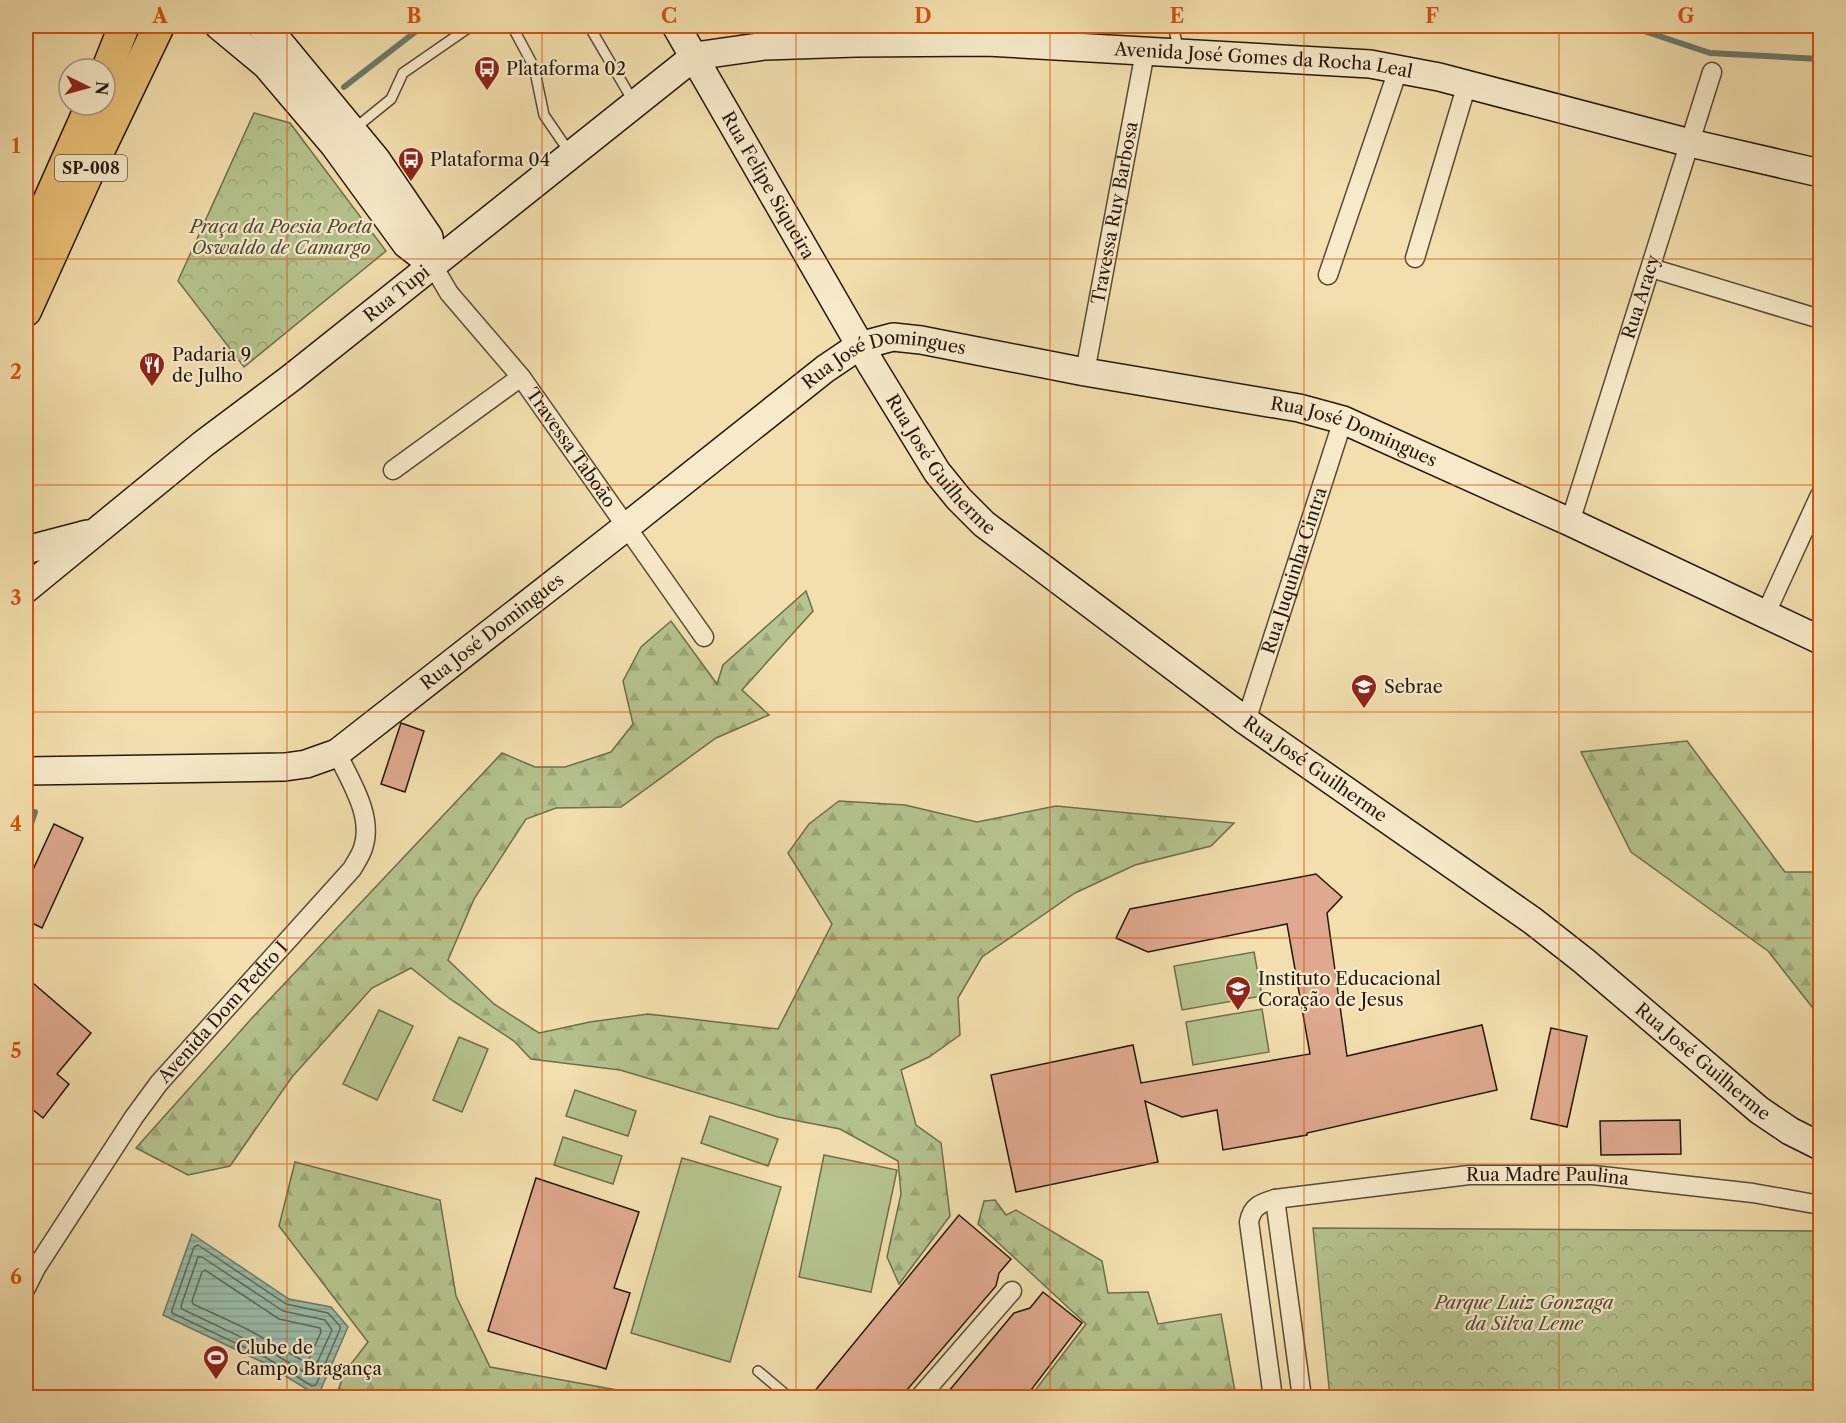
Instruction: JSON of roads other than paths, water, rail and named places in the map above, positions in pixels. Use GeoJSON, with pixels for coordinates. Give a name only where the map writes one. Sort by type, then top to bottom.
{"type":"FeatureCollection","features":[{"type":"Feature","properties":{"kind":"main road"},"geometry":{"type":"LineString","coordinates":[[112,57],[124,26]]}},
{"type":"Feature","properties":{"kind":"main road","name":"SP-008"},"geometry":{"type":"LineString","coordinates":[[26,311],[87,176],[159,26]]}},
{"type":"Feature","properties":{"kind":"main road","name":"SP-008"},"geometry":{"type":"LineString","coordinates":[[26,251],[86,117]]}},
{"type":"Feature","properties":{"kind":"street"},"geometry":{"type":"LineString","coordinates":[[219,26],[266,64],[344,138]]}},
{"type":"Feature","properties":{"kind":"street"},"geometry":{"type":"LineString","coordinates":[[261,26],[281,44],[344,138],[406,244],[432,264]]}},
{"type":"Feature","properties":{"kind":"street","name":"Rua Felipe Siqueira"},"geometry":{"type":"LineString","coordinates":[[676,26],[859,346]]}},
{"type":"Feature","properties":{"kind":"street","name":"Avenida José Gomes da Rocha Leal"},"geometry":{"type":"LineString","coordinates":[[695,56],[765,46],[987,42],[1370,64],[1467,84],[1690,143],[1821,173]]}},
{"type":"Feature","properties":{"kind":"street","name":"Travessa Ruy Barbosa"},"geometry":{"type":"LineString","coordinates":[[1085,372],[1145,52]]}},
{"type":"Feature","properties":{"kind":"street","name":"Rua Tupi"},"geometry":{"type":"LineString","coordinates":[[26,589],[203,444],[291,378],[695,56]]}},
{"type":"Feature","properties":{"kind":"street"},"geometry":{"type":"LineString","coordinates":[[1328,275],[1398,70]]}},
{"type":"Feature","properties":{"kind":"street","name":"Rua Aracy"},"geometry":{"type":"LineString","coordinates":[[1570,522],[1712,72]]}},
{"type":"Feature","properties":{"kind":"street"},"geometry":{"type":"LineString","coordinates":[[1415,258],[1467,84]]}},
{"type":"Feature","properties":{"kind":"street","name":"Travessa Taboão"},"geometry":{"type":"LineString","coordinates":[[432,264],[449,293],[521,377],[704,637]]}},
{"type":"Feature","properties":{"kind":"street"},"geometry":{"type":"LineString","coordinates":[[1651,268],[1821,319]]}},
{"type":"Feature","properties":{"kind":"street","name":"Rua José Domingues"},"geometry":{"type":"LineString","coordinates":[[26,771],[285,767],[337,753],[825,369],[859,346],[893,337],[921,340],[1085,372],[1299,408],[1343,420],[1570,522],[1821,640]]}},
{"type":"Feature","properties":{"kind":"street","name":"Rua José Guilherme"},"geometry":{"type":"LineString","coordinates":[[859,346],[937,472],[958,500],[984,524],[1246,721],[1533,921],[1584,961],[1759,1110],[1790,1131],[1821,1146]]}},
{"type":"Feature","properties":{"kind":"street"},"geometry":{"type":"LineString","coordinates":[[393,470],[521,377]]}},
{"type":"Feature","properties":{"kind":"street","name":"Rua Juquinha Cintra"},"geometry":{"type":"LineString","coordinates":[[1246,721],[1343,420]]}},
{"type":"Feature","properties":{"kind":"street"},"geometry":{"type":"LineString","coordinates":[[1766,614],[1821,495]]}},
{"type":"Feature","properties":{"kind":"street","name":"Rua Tupi"},"geometry":{"type":"LineString","coordinates":[[26,550],[96,531]]}},
{"type":"Feature","properties":{"kind":"street","name":"Avenida Dom Pedro I"},"geometry":{"type":"LineString","coordinates":[[26,1288],[31,1272],[159,1083],[352,869],[363,848],[366,829],[362,807],[337,753]]}},
{"type":"Feature","properties":{"kind":"street","name":"Rua Madre Paulina"},"geometry":{"type":"LineString","coordinates":[[1273,1398],[1249,1222],[1258,1204],[1275,1199],[1470,1175],[1593,1175],[1753,1192],[1821,1205]]}},
{"type":"Feature","properties":{"kind":"street"},"geometry":{"type":"LineString","coordinates":[[1275,1199],[1302,1398]]}},
{"type":"Feature","properties":{"kind":"street"},"geometry":{"type":"LineString","coordinates":[[919,1398],[1012,1291]]}},
{"type":"Feature","properties":{"kind":"lane"},"geometry":{"type":"LineString","coordinates":[[344,138],[391,99],[403,73],[471,26]]}},
{"type":"Feature","properties":{"kind":"lane"},"geometry":{"type":"LineString","coordinates":[[512,26],[534,67],[544,114],[571,155]]}},
{"type":"Feature","properties":{"kind":"lane"},"geometry":{"type":"LineString","coordinates":[[589,26],[635,104]]}},
{"type":"Feature","properties":{"kind":"lane"},"geometry":{"type":"LineString","coordinates":[[1173,26],[1179,53]]}},
{"type":"Feature","properties":{"kind":"lane"},"geometry":{"type":"LineString","coordinates":[[758,1371],[790,1398]]}},
{"type":"Feature","properties":{"kind":"water"},"geometry":{"type":"Polygon","coordinates":[[[192,1234],[289,1299],[331,1307],[348,1327],[318,1396],[262,1362],[163,1315],[192,1234]]]}},
{"type":"Feature","properties":{"kind":"waterway"},"geometry":{"type":"LineString","coordinates":[[344,87],[423,26]]}},
{"type":"Feature","properties":{"kind":"waterway"},"geometry":{"type":"LineString","coordinates":[[1629,26],[1710,53],[1820,59]]}},
{"type":"Feature","properties":{"kind":"waterway"},"geometry":{"type":"LineString","coordinates":[[26,838],[35,812]]}},
{"type":"Feature","properties":{"kind":"place","name":"Plataforma 02"},"geometry":{"type":"Point","coordinates":[487,92]}},
{"type":"Feature","properties":{"kind":"place","name":"Plataforma 04"},"geometry":{"type":"Point","coordinates":[411,183]}},
{"type":"Feature","properties":{"kind":"place","name":"Padaria 9 de Julho"},"geometry":{"type":"Point","coordinates":[152,388]}},
{"type":"Feature","properties":{"kind":"place","name":"Sebrae"},"geometry":{"type":"Point","coordinates":[1364,710]}},
{"type":"Feature","properties":{"kind":"place","name":"Instituto Educacional Coração de Jesus"},"geometry":{"type":"Point","coordinates":[1238,1012]}},
{"type":"Feature","properties":{"kind":"place","name":"Clube de Campo Bragança"},"geometry":{"type":"Point","coordinates":[216,1381]}},
{"type":"Feature","properties":{"kind":"park label","name":"Praça da Poesia Poeta Oswaldo de Camargo"},"geometry":{"type":"Point","coordinates":[281,237]}},
{"type":"Feature","properties":{"kind":"park label","name":"Parque Luiz Gonzaga da Silva Leme"},"geometry":{"type":"Point","coordinates":[1524,1313]}}]}
